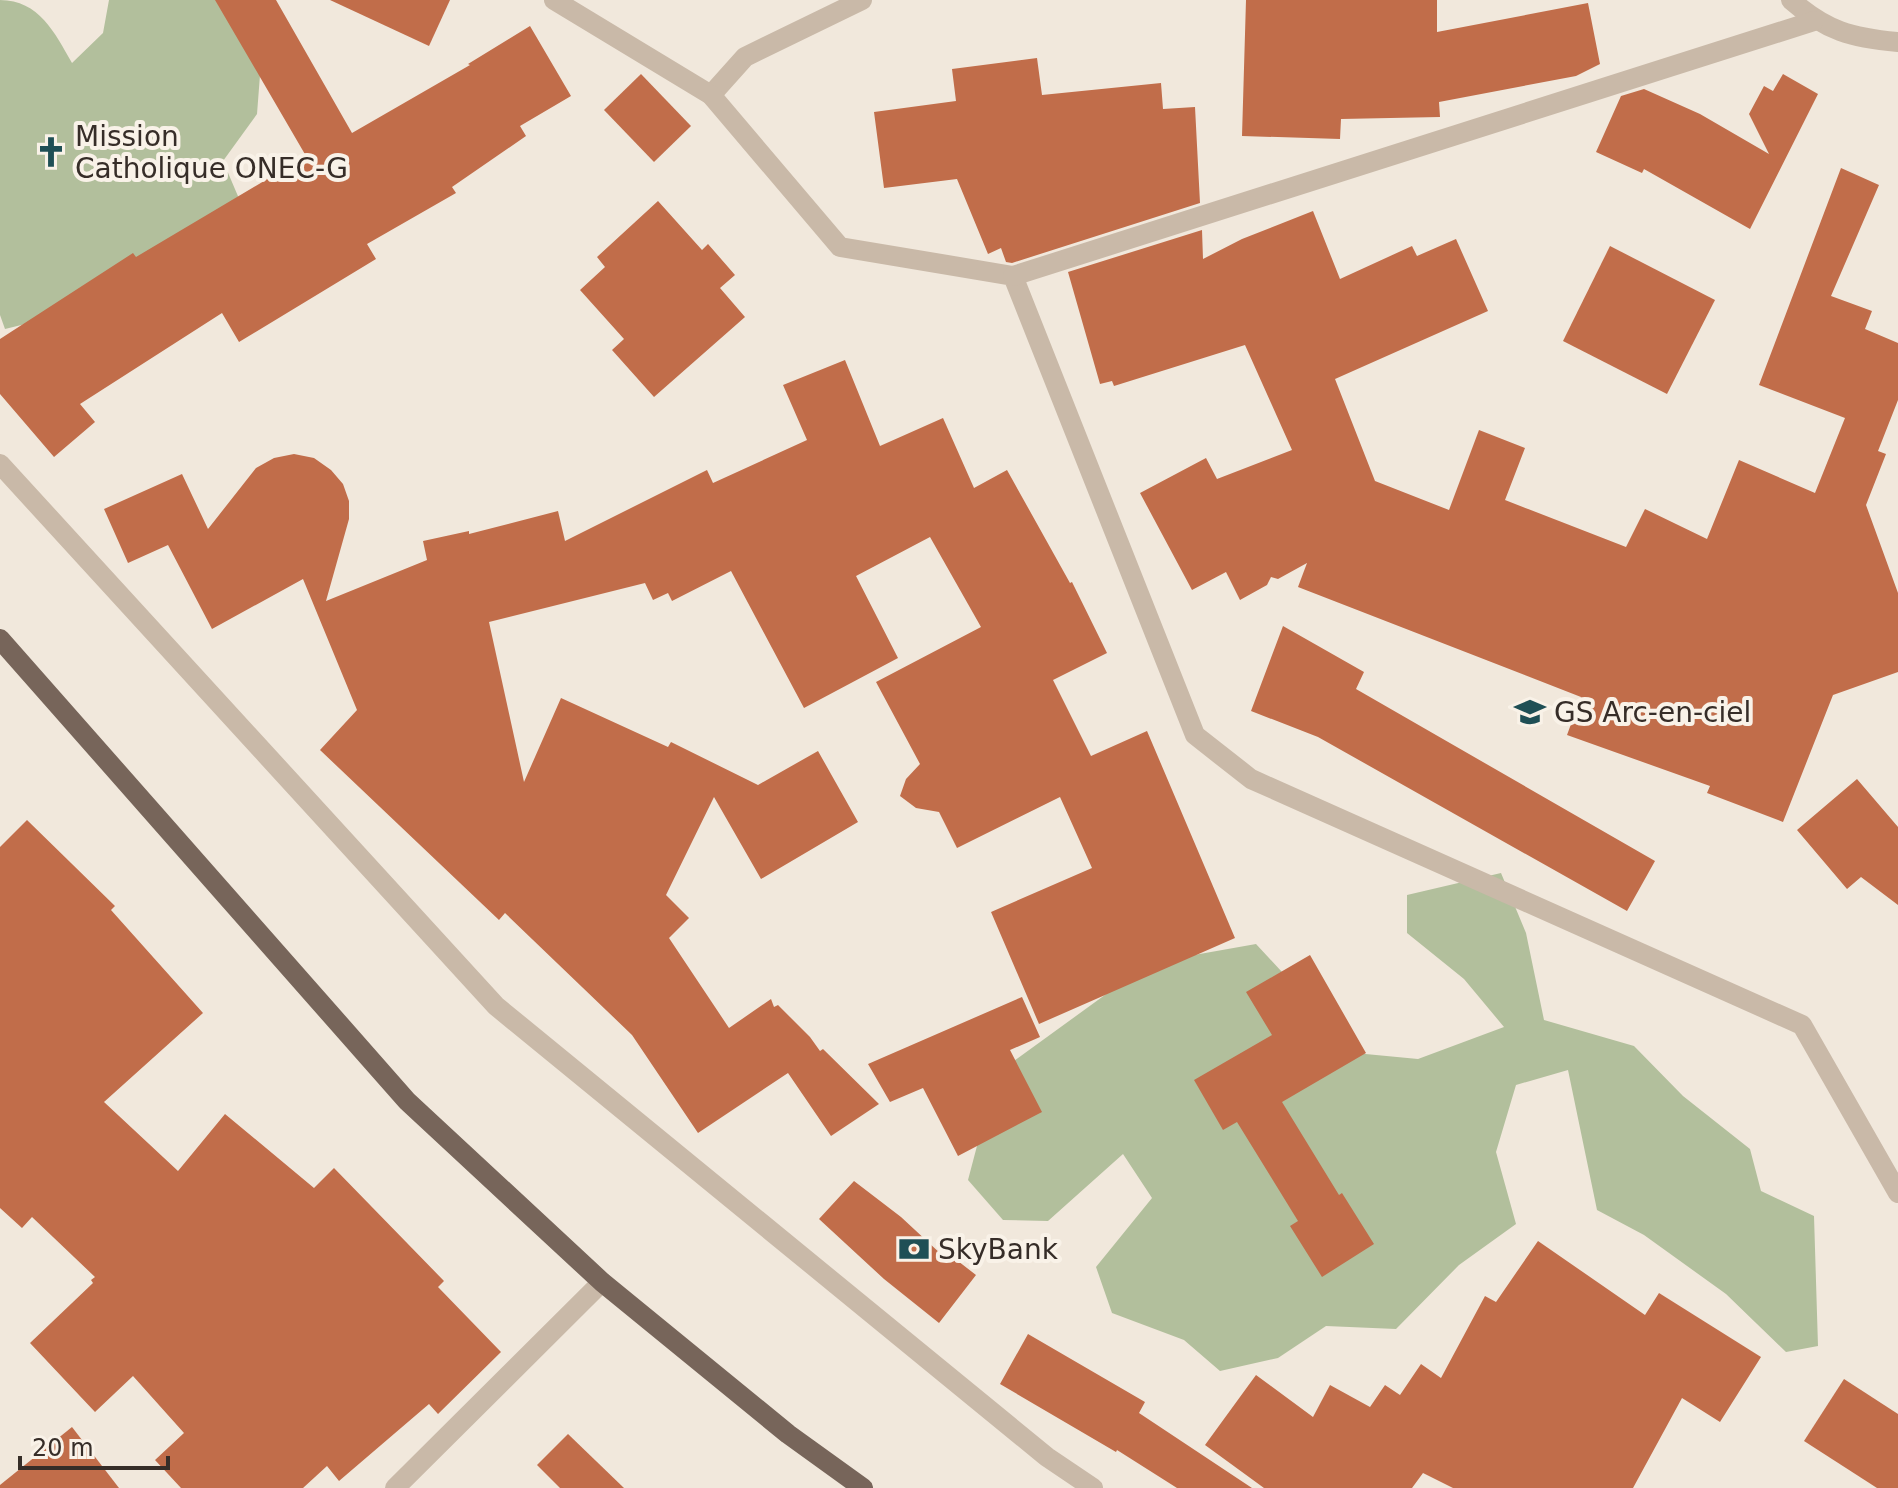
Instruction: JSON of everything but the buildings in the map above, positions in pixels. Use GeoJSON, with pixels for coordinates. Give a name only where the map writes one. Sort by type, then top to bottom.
{"type":"FeatureCollection","features":[{"type":"Feature","properties":{"kind":"main road"},"geometry":{"type":"LineString","coordinates":[[0,639],[407,1101],[602,1282],[788,1434],[863,1488]]}},
{"type":"Feature","properties":{"kind":"street"},"geometry":{"type":"LineString","coordinates":[[554,0],[711,95],[840,247],[1013,276],[1814,21]]}},
{"type":"Feature","properties":{"kind":"street"},"geometry":{"type":"LineString","coordinates":[[711,95],[745,57],[862,0]]}},
{"type":"Feature","properties":{"kind":"street"},"geometry":{"type":"LineString","coordinates":[[1791,0],[1814,21],[1862,39],[1898,42]]}},
{"type":"Feature","properties":{"kind":"street"},"geometry":{"type":"LineString","coordinates":[[1013,276],[1195,735],[1251,779],[1802,1025],[1898,1193]]}},
{"type":"Feature","properties":{"kind":"street"},"geometry":{"type":"LineString","coordinates":[[0,464],[496,1006],[1047,1457],[1093,1488]]}},
{"type":"Feature","properties":{"kind":"street"},"geometry":{"type":"LineString","coordinates":[[395,1488],[602,1282]]}},
{"type":"Feature","properties":{"kind":"green space"},"geometry":{"type":"Polygon","coordinates":[[[0,0],[14,1],[35,12],[52,30],[72,63],[103,33],[109,0],[228,0],[262,49],[257,114],[223,161],[246,215],[58,316],[5,329],[0,315],[0,0]]]}},
{"type":"Feature","properties":{"kind":"green space"},"geometry":{"type":"Polygon","coordinates":[[[1501,873],[1526,933],[1544,1020],[1634,1046],[1683,1096],[1750,1149],[1761,1191],[1814,1216],[1818,1346],[1786,1352],[1726,1294],[1644,1235],[1597,1210],[1568,1070],[1516,1085],[1496,1152],[1516,1224],[1459,1265],[1396,1329],[1326,1326],[1278,1358],[1220,1371],[1184,1340],[1112,1313],[1096,1267],[1152,1198],[1123,1154],[1048,1221],[1003,1220],[968,1180],[996,1074],[1149,963],[1256,944],[1294,985],[1334,1051],[1418,1059],[1504,1027],[1464,979],[1407,933],[1407,895],[1501,873]]]}},
{"type":"Feature","properties":{"kind":"place","name":"Mission Catholique ONEC-G"},"geometry":{"type":"Point","coordinates":[51,152]}},
{"type":"Feature","properties":{"kind":"place","name":"GS Arc-en-ciel"},"geometry":{"type":"Point","coordinates":[1530,712]}},
{"type":"Feature","properties":{"kind":"place","name":"SkyBank"},"geometry":{"type":"Point","coordinates":[914,1249]}}]}
